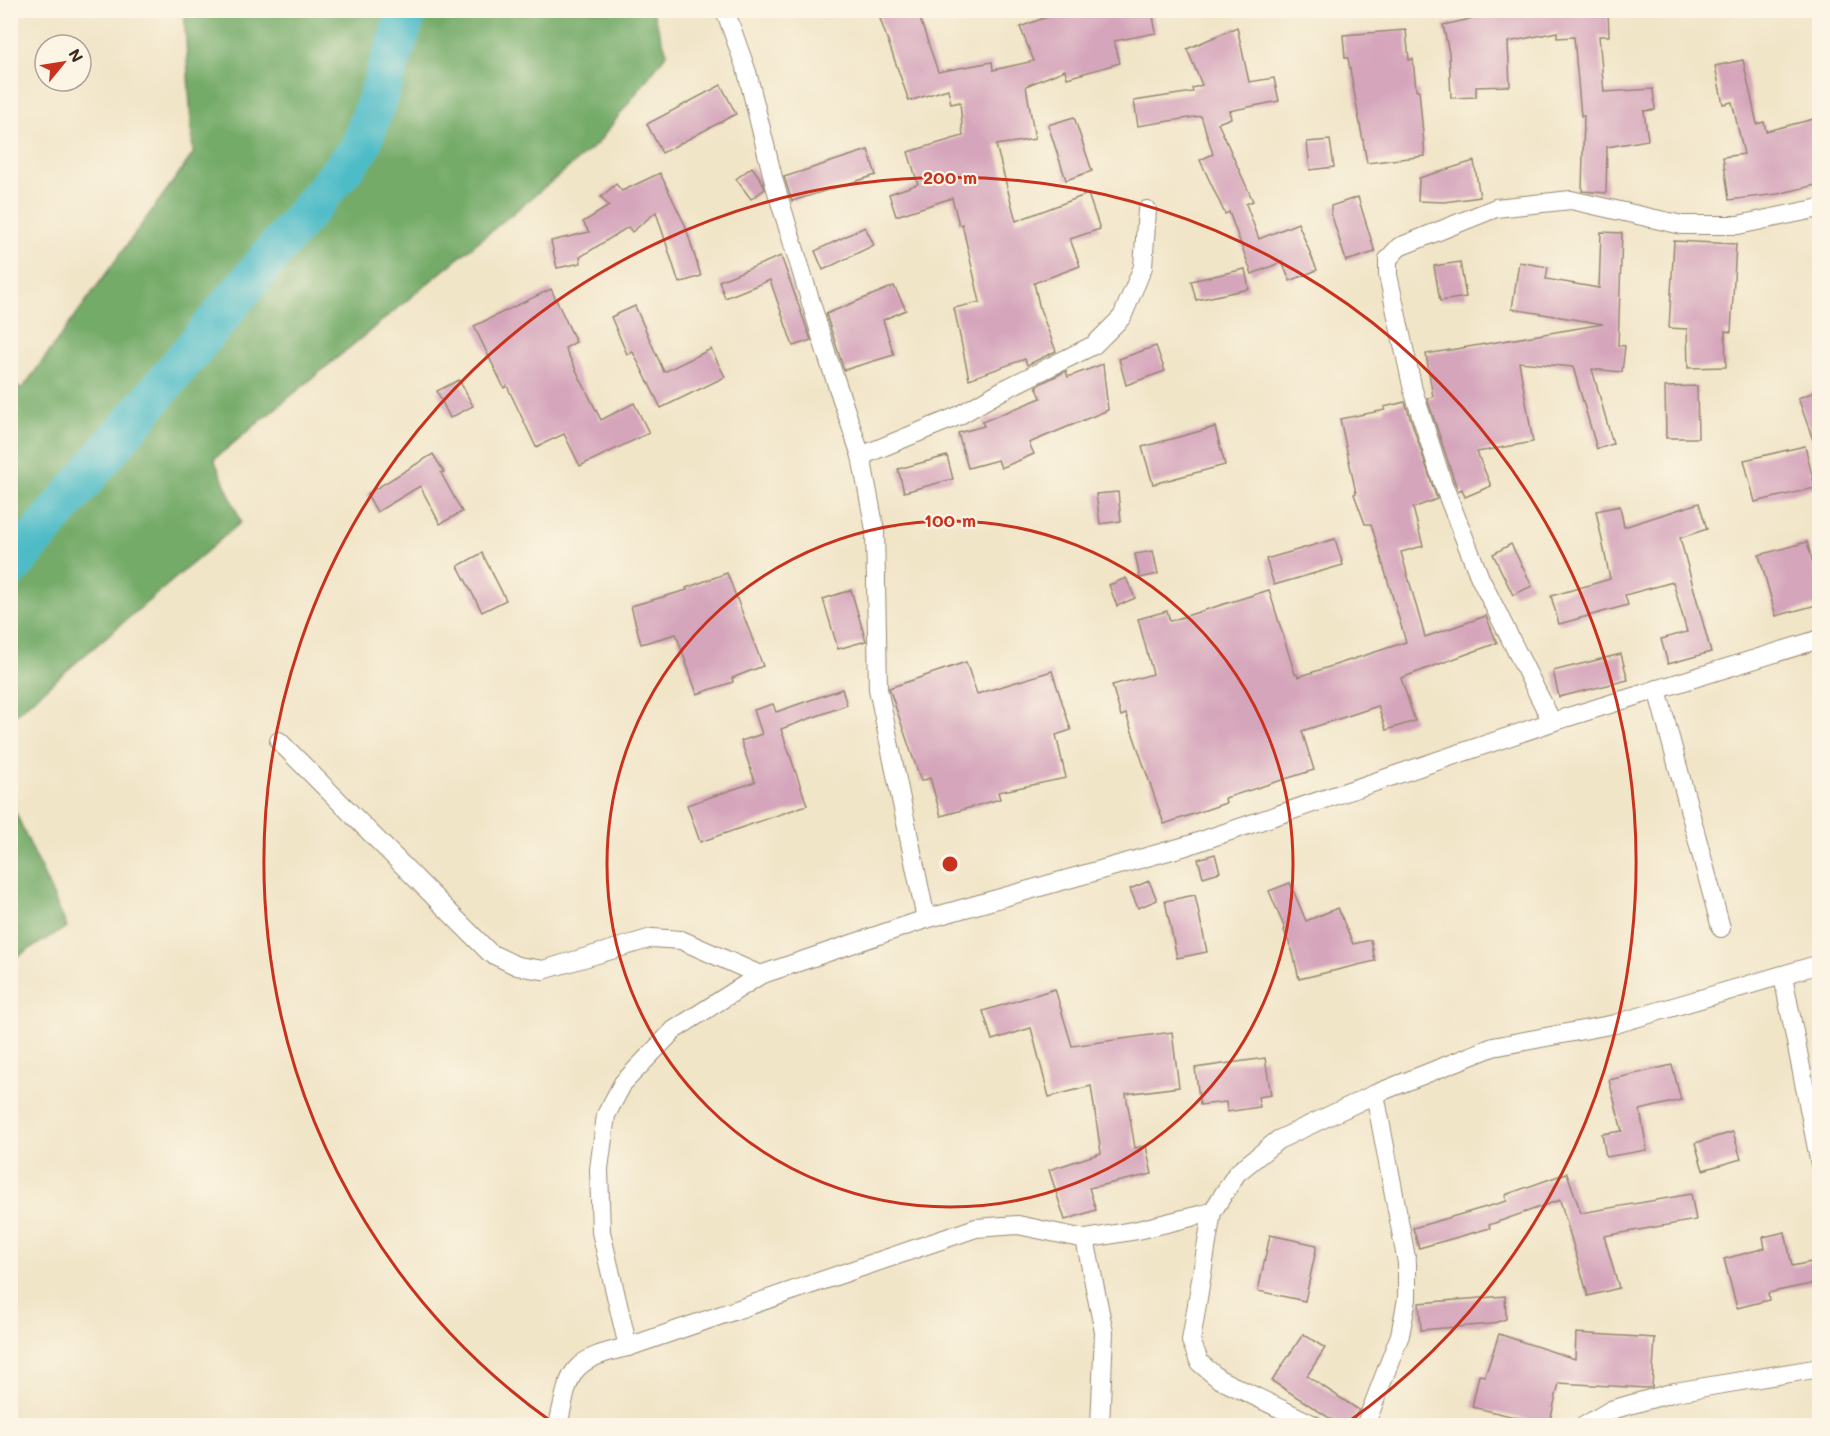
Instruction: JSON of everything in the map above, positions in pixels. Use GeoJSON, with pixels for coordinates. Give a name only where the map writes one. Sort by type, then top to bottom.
{"type":"FeatureCollection","features":[{"type":"Feature","properties":{"kind":"street"},"geometry":{"type":"LineString","coordinates":[[725,10],[747,72],[774,182],[827,355],[861,456],[876,530],[878,689],[926,920]]}},
{"type":"Feature","properties":{"kind":"street"},"geometry":{"type":"LineString","coordinates":[[1552,722],[1480,578],[1443,484],[1413,390],[1388,275],[1388,259],[1399,247],[1497,208],[1571,200],[1682,225],[1737,225],[1820,208]]}},
{"type":"Feature","properties":{"kind":"street"},"geometry":{"type":"LineString","coordinates":[[861,456],[958,416],[1003,390],[1094,345],[1122,317],[1143,267],[1146,210]]}},
{"type":"Feature","properties":{"kind":"street"},"geometry":{"type":"LineString","coordinates":[[628,1347],[601,1232],[599,1169],[606,1115],[623,1083],[674,1030],[760,975],[926,920],[1186,846],[1552,722],[1820,639]]}},
{"type":"Feature","properties":{"kind":"street"},"geometry":{"type":"LineString","coordinates":[[1657,689],[1721,928]]}},
{"type":"Feature","properties":{"kind":"street"},"geometry":{"type":"LineString","coordinates":[[279,741],[490,953],[517,966],[543,970],[652,938],[662,938],[681,940],[760,975]]}},
{"type":"Feature","properties":{"kind":"street"},"geometry":{"type":"LineString","coordinates":[[1316,1425],[1219,1379],[1200,1363],[1191,1341],[1212,1212],[1238,1173],[1278,1140],[1375,1094],[1493,1047],[1615,1024],[1783,976],[1820,963]]}},
{"type":"Feature","properties":{"kind":"street"},"geometry":{"type":"LineString","coordinates":[[1783,976],[1820,1164]]}},
{"type":"Feature","properties":{"kind":"street"},"geometry":{"type":"LineString","coordinates":[[1365,1425],[1400,1335],[1407,1299],[1407,1263],[1375,1094]]}},
{"type":"Feature","properties":{"kind":"street"},"geometry":{"type":"LineString","coordinates":[[558,1425],[566,1386],[576,1367],[597,1354],[628,1347],[976,1228],[1018,1225],[1085,1239],[1137,1230],[1212,1212]]}},
{"type":"Feature","properties":{"kind":"street"},"geometry":{"type":"LineString","coordinates":[[1085,1239],[1104,1332],[1100,1425]]}},
{"type":"Feature","properties":{"kind":"street"},"geometry":{"type":"LineString","coordinates":[[1584,1425],[1611,1410],[1675,1392],[1820,1368]]}},
{"type":"Feature","properties":{"kind":"green space"},"geometry":{"type":"Polygon","coordinates":[[[184,11],[652,11],[667,53],[597,144],[214,459],[241,522],[11,718],[11,385],[23,388],[193,154],[184,11]]]}},
{"type":"Feature","properties":{"kind":"green space"},"geometry":{"type":"Polygon","coordinates":[[[10,800],[67,927],[11,960],[10,960],[10,800]]]}},
{"type":"Feature","properties":{"kind":"building"},"geometry":{"type":"Polygon","coordinates":[[[877,10],[917,10],[938,72],[992,62],[993,70],[1034,61],[1020,27],[1044,18],[1072,10],[1152,10],[1156,33],[1114,41],[1120,63],[1067,78],[1065,70],[1026,86],[1035,139],[996,145],[1016,221],[1088,194],[1100,229],[1070,239],[1080,266],[1034,283],[1040,309],[1056,351],[1027,365],[1025,359],[969,379],[954,308],[980,302],[962,224],[959,225],[952,198],[896,216],[889,194],[918,184],[908,152],[963,136],[960,102],[951,104],[948,89],[909,101],[877,10]]]}},
{"type":"Feature","properties":{"kind":"building"},"geometry":{"type":"Polygon","coordinates":[[[1511,10],[1608,10],[1609,36],[1599,36],[1604,92],[1653,89],[1655,110],[1644,111],[1648,140],[1607,147],[1606,193],[1582,191],[1584,116],[1581,116],[1574,37],[1557,38],[1557,32],[1508,42],[1510,86],[1476,87],[1476,97],[1451,98],[1449,53],[1443,25],[1511,10]]]}},
{"type":"Feature","properties":{"kind":"building"},"geometry":{"type":"Polygon","coordinates":[[[1237,27],[1249,82],[1274,78],[1279,101],[1229,111],[1231,118],[1218,123],[1253,201],[1246,204],[1259,239],[1298,223],[1317,270],[1290,281],[1282,262],[1252,274],[1229,212],[1225,214],[1200,160],[1213,154],[1201,116],[1138,126],[1134,101],[1193,92],[1192,88],[1202,85],[1187,49],[1237,27]]]}},
{"type":"Feature","properties":{"kind":"building"},"geometry":{"type":"Polygon","coordinates":[[[1406,30],[1409,60],[1413,59],[1416,90],[1419,90],[1425,156],[1367,163],[1348,58],[1345,58],[1343,35],[1406,30]]]}},
{"type":"Feature","properties":{"kind":"building"},"geometry":{"type":"Polygon","coordinates":[[[1743,60],[1757,124],[1764,122],[1766,131],[1814,119],[1820,141],[1820,184],[1778,194],[1729,200],[1723,157],[1744,154],[1732,102],[1723,104],[1715,66],[1743,60]]]}},
{"type":"Feature","properties":{"kind":"building"},"geometry":{"type":"Polygon","coordinates":[[[721,85],[736,114],[662,153],[647,124],[721,85]]]}},
{"type":"Feature","properties":{"kind":"building"},"geometry":{"type":"Polygon","coordinates":[[[1074,117],[1092,171],[1066,180],[1048,125],[1074,117]]]}},
{"type":"Feature","properties":{"kind":"building"},"geometry":{"type":"Polygon","coordinates":[[[1330,140],[1334,167],[1310,170],[1307,142],[1330,140]]]}},
{"type":"Feature","properties":{"kind":"building"},"geometry":{"type":"Polygon","coordinates":[[[868,150],[876,175],[792,201],[784,177],[868,150]]]}},
{"type":"Feature","properties":{"kind":"building"},"geometry":{"type":"Polygon","coordinates":[[[1474,161],[1480,197],[1444,202],[1418,201],[1419,178],[1474,161]]]}},
{"type":"Feature","properties":{"kind":"building"},"geometry":{"type":"Polygon","coordinates":[[[752,167],[765,189],[751,199],[736,179],[752,167]]]}},
{"type":"Feature","properties":{"kind":"building"},"geometry":{"type":"Polygon","coordinates":[[[660,173],[685,225],[701,276],[679,283],[656,212],[632,232],[628,227],[580,257],[581,263],[557,268],[551,241],[589,232],[583,222],[609,206],[601,197],[616,184],[622,191],[660,173]]]}},
{"type":"Feature","properties":{"kind":"building"},"geometry":{"type":"Polygon","coordinates":[[[1358,197],[1375,252],[1346,261],[1331,213],[1331,206],[1358,197]]]}},
{"type":"Feature","properties":{"kind":"building"},"geometry":{"type":"Polygon","coordinates":[[[865,227],[874,245],[823,270],[815,251],[865,227]]]}},
{"type":"Feature","properties":{"kind":"building"},"geometry":{"type":"Polygon","coordinates":[[[1601,232],[1622,233],[1618,345],[1625,346],[1622,372],[1592,369],[1613,444],[1597,449],[1573,367],[1519,362],[1533,442],[1477,452],[1491,486],[1465,497],[1462,489],[1458,491],[1427,398],[1433,397],[1426,354],[1603,324],[1512,309],[1519,262],[1548,267],[1546,279],[1599,288],[1601,232]]]}},
{"type":"Feature","properties":{"kind":"building"},"geometry":{"type":"Polygon","coordinates":[[[1674,241],[1736,244],[1731,332],[1725,331],[1726,367],[1688,368],[1687,329],[1669,328],[1674,241]]]}},
{"type":"Feature","properties":{"kind":"building"},"geometry":{"type":"Polygon","coordinates":[[[781,256],[811,340],[793,346],[770,280],[725,298],[719,281],[781,256]]]}},
{"type":"Feature","properties":{"kind":"building"},"geometry":{"type":"Polygon","coordinates":[[[1460,262],[1466,297],[1440,301],[1434,266],[1460,262]]]}},
{"type":"Feature","properties":{"kind":"building"},"geometry":{"type":"Polygon","coordinates":[[[1245,269],[1249,289],[1196,300],[1191,281],[1245,269]]]}},
{"type":"Feature","properties":{"kind":"building"},"geometry":{"type":"Polygon","coordinates":[[[894,286],[906,310],[883,320],[894,355],[844,370],[826,314],[894,286]]]}},
{"type":"Feature","properties":{"kind":"building"},"geometry":{"type":"Polygon","coordinates":[[[551,289],[576,342],[565,348],[601,420],[634,403],[649,433],[580,466],[564,434],[536,447],[507,386],[504,388],[474,326],[551,289]]]}},
{"type":"Feature","properties":{"kind":"building"},"geometry":{"type":"Polygon","coordinates":[[[635,306],[664,372],[711,349],[725,377],[661,408],[633,352],[627,354],[611,317],[635,306]]]}},
{"type":"Feature","properties":{"kind":"building"},"geometry":{"type":"Polygon","coordinates":[[[1156,346],[1165,371],[1126,385],[1119,359],[1156,346]]]}},
{"type":"Feature","properties":{"kind":"building"},"geometry":{"type":"Polygon","coordinates":[[[1103,364],[1108,410],[1029,443],[1034,454],[1001,468],[998,460],[968,468],[958,433],[984,426],[982,422],[1041,398],[1036,386],[1066,371],[1068,377],[1103,364]]]}},
{"type":"Feature","properties":{"kind":"building"},"geometry":{"type":"Polygon","coordinates":[[[459,380],[473,406],[450,418],[437,391],[459,380]]]}},
{"type":"Feature","properties":{"kind":"building"},"geometry":{"type":"Polygon","coordinates":[[[1697,386],[1698,438],[1666,438],[1665,387],[1697,386]]]}},
{"type":"Feature","properties":{"kind":"building"},"geometry":{"type":"Polygon","coordinates":[[[1820,390],[1820,451],[1817,451],[1798,398],[1820,390]]]}},
{"type":"Feature","properties":{"kind":"building"},"geometry":{"type":"Polygon","coordinates":[[[1405,402],[1437,499],[1413,508],[1423,546],[1401,552],[1425,637],[1486,616],[1497,643],[1401,678],[1415,721],[1386,730],[1378,706],[1302,731],[1314,770],[1225,798],[1226,803],[1164,824],[1126,714],[1121,716],[1112,685],[1153,674],[1138,619],[1167,611],[1170,621],[1269,590],[1295,674],[1298,677],[1406,642],[1371,524],[1365,524],[1354,494],[1356,493],[1340,419],[1385,410],[1384,407],[1405,402]]]}},
{"type":"Feature","properties":{"kind":"building"},"geometry":{"type":"Polygon","coordinates":[[[1215,427],[1225,465],[1153,484],[1142,447],[1215,427]]]}},
{"type":"Feature","properties":{"kind":"building"},"geometry":{"type":"Polygon","coordinates":[[[1805,446],[1815,488],[1755,502],[1744,460],[1805,446]]]}},
{"type":"Feature","properties":{"kind":"building"},"geometry":{"type":"Polygon","coordinates":[[[433,454],[462,512],[440,524],[420,486],[377,512],[367,494],[433,454]]]}},
{"type":"Feature","properties":{"kind":"building"},"geometry":{"type":"Polygon","coordinates":[[[947,456],[953,479],[904,492],[898,469],[947,456]]]}},
{"type":"Feature","properties":{"kind":"building"},"geometry":{"type":"Polygon","coordinates":[[[1118,492],[1121,521],[1100,524],[1096,494],[1118,492]]]}},
{"type":"Feature","properties":{"kind":"building"},"geometry":{"type":"Polygon","coordinates":[[[1699,503],[1707,529],[1680,538],[1711,652],[1668,664],[1661,639],[1687,632],[1673,582],[1625,595],[1628,605],[1559,624],[1551,596],[1610,579],[1596,511],[1620,506],[1624,527],[1699,503]]]}},
{"type":"Feature","properties":{"kind":"building"},"geometry":{"type":"Polygon","coordinates":[[[1335,539],[1343,565],[1274,585],[1266,559],[1335,539]]]}},
{"type":"Feature","properties":{"kind":"building"},"geometry":{"type":"Polygon","coordinates":[[[1807,542],[1820,588],[1820,604],[1776,616],[1759,555],[1807,542]]]}},
{"type":"Feature","properties":{"kind":"building"},"geometry":{"type":"Polygon","coordinates":[[[1511,544],[1532,586],[1513,595],[1493,554],[1511,544]]]}},
{"type":"Feature","properties":{"kind":"building"},"geometry":{"type":"Polygon","coordinates":[[[1153,551],[1158,574],[1140,578],[1135,554],[1153,551]]]}},
{"type":"Feature","properties":{"kind":"building"},"geometry":{"type":"Polygon","coordinates":[[[482,553],[506,600],[482,612],[458,566],[482,553]]]}},
{"type":"Feature","properties":{"kind":"building"},"geometry":{"type":"Polygon","coordinates":[[[727,573],[763,666],[732,678],[733,682],[697,694],[676,634],[641,644],[631,606],[687,590],[686,588],[727,573]]]}},
{"type":"Feature","properties":{"kind":"building"},"geometry":{"type":"Polygon","coordinates":[[[1126,578],[1135,598],[1117,606],[1109,585],[1126,578]]]}},
{"type":"Feature","properties":{"kind":"building"},"geometry":{"type":"Polygon","coordinates":[[[851,590],[866,641],[838,649],[823,599],[851,590]]]}},
{"type":"Feature","properties":{"kind":"building"},"geometry":{"type":"Polygon","coordinates":[[[1621,654],[1628,680],[1559,697],[1553,671],[1621,654]]]}},
{"type":"Feature","properties":{"kind":"building"},"geometry":{"type":"Polygon","coordinates":[[[966,662],[977,694],[1052,671],[1071,730],[1056,735],[1066,778],[998,792],[1000,799],[941,816],[930,778],[921,781],[889,688],[966,662]]]}},
{"type":"Feature","properties":{"kind":"building"},"geometry":{"type":"Polygon","coordinates":[[[842,689],[847,705],[781,729],[807,805],[700,842],[687,805],[755,782],[741,741],[762,734],[754,710],[773,704],[776,712],[842,689]]]}},
{"type":"Feature","properties":{"kind":"building"},"geometry":{"type":"Polygon","coordinates":[[[1215,854],[1220,872],[1203,877],[1198,859],[1215,854]]]}},
{"type":"Feature","properties":{"kind":"building"},"geometry":{"type":"Polygon","coordinates":[[[1149,881],[1157,900],[1138,908],[1130,889],[1149,881]]]}},
{"type":"Feature","properties":{"kind":"building"},"geometry":{"type":"Polygon","coordinates":[[[1290,883],[1306,921],[1338,908],[1353,944],[1371,940],[1375,961],[1299,979],[1285,929],[1269,891],[1290,883]]]}},
{"type":"Feature","properties":{"kind":"building"},"geometry":{"type":"Polygon","coordinates":[[[1195,895],[1207,952],[1177,958],[1165,901],[1195,895]]]}},
{"type":"Feature","properties":{"kind":"building"},"geometry":{"type":"Polygon","coordinates":[[[1055,989],[1072,1046],[1172,1032],[1179,1087],[1126,1094],[1135,1148],[1146,1146],[1152,1174],[1089,1188],[1096,1210],[1065,1220],[1049,1170],[1101,1153],[1091,1086],[1049,1097],[1031,1028],[992,1040],[983,1011],[1055,989]]]}},
{"type":"Feature","properties":{"kind":"building"},"geometry":{"type":"Polygon","coordinates":[[[1265,1058],[1271,1095],[1258,1097],[1260,1107],[1227,1112],[1226,1102],[1200,1105],[1195,1068],[1265,1058]]]}},
{"type":"Feature","properties":{"kind":"building"},"geometry":{"type":"Polygon","coordinates":[[[1672,1065],[1681,1100],[1640,1110],[1647,1150],[1606,1157],[1602,1134],[1622,1131],[1609,1080],[1672,1065]]]}},
{"type":"Feature","properties":{"kind":"building"},"geometry":{"type":"Polygon","coordinates":[[[1733,1132],[1741,1159],[1703,1170],[1695,1143],[1733,1132]]]}},
{"type":"Feature","properties":{"kind":"building"},"geometry":{"type":"Polygon","coordinates":[[[1567,1173],[1581,1213],[1691,1194],[1696,1220],[1604,1236],[1619,1288],[1588,1296],[1560,1200],[1489,1225],[1490,1228],[1419,1248],[1413,1228],[1507,1201],[1505,1195],[1567,1173]]]}},
{"type":"Feature","properties":{"kind":"building"},"geometry":{"type":"Polygon","coordinates":[[[1785,1232],[1792,1266],[1816,1261],[1820,1282],[1768,1293],[1769,1300],[1737,1308],[1724,1259],[1765,1248],[1763,1237],[1785,1232]]]}},
{"type":"Feature","properties":{"kind":"building"},"geometry":{"type":"Polygon","coordinates":[[[1270,1235],[1317,1245],[1305,1301],[1258,1291],[1270,1235]]]}},
{"type":"Feature","properties":{"kind":"building"},"geometry":{"type":"Polygon","coordinates":[[[1505,1296],[1506,1319],[1491,1324],[1421,1330],[1419,1303],[1505,1296]]]}},
{"type":"Feature","properties":{"kind":"building"},"geometry":{"type":"Polygon","coordinates":[[[1576,1333],[1655,1338],[1652,1387],[1559,1383],[1549,1425],[1472,1407],[1479,1375],[1485,1376],[1499,1334],[1575,1359],[1576,1333]]]}},
{"type":"Feature","properties":{"kind":"building"},"geometry":{"type":"Polygon","coordinates":[[[1303,1334],[1325,1348],[1307,1376],[1359,1410],[1350,1425],[1340,1425],[1272,1381],[1303,1334]]]}},
{"type":"Feature","properties":{"kind":"waterway"},"geometry":{"type":"LineString","coordinates":[[10,569],[360,148],[408,10]]}}]}
